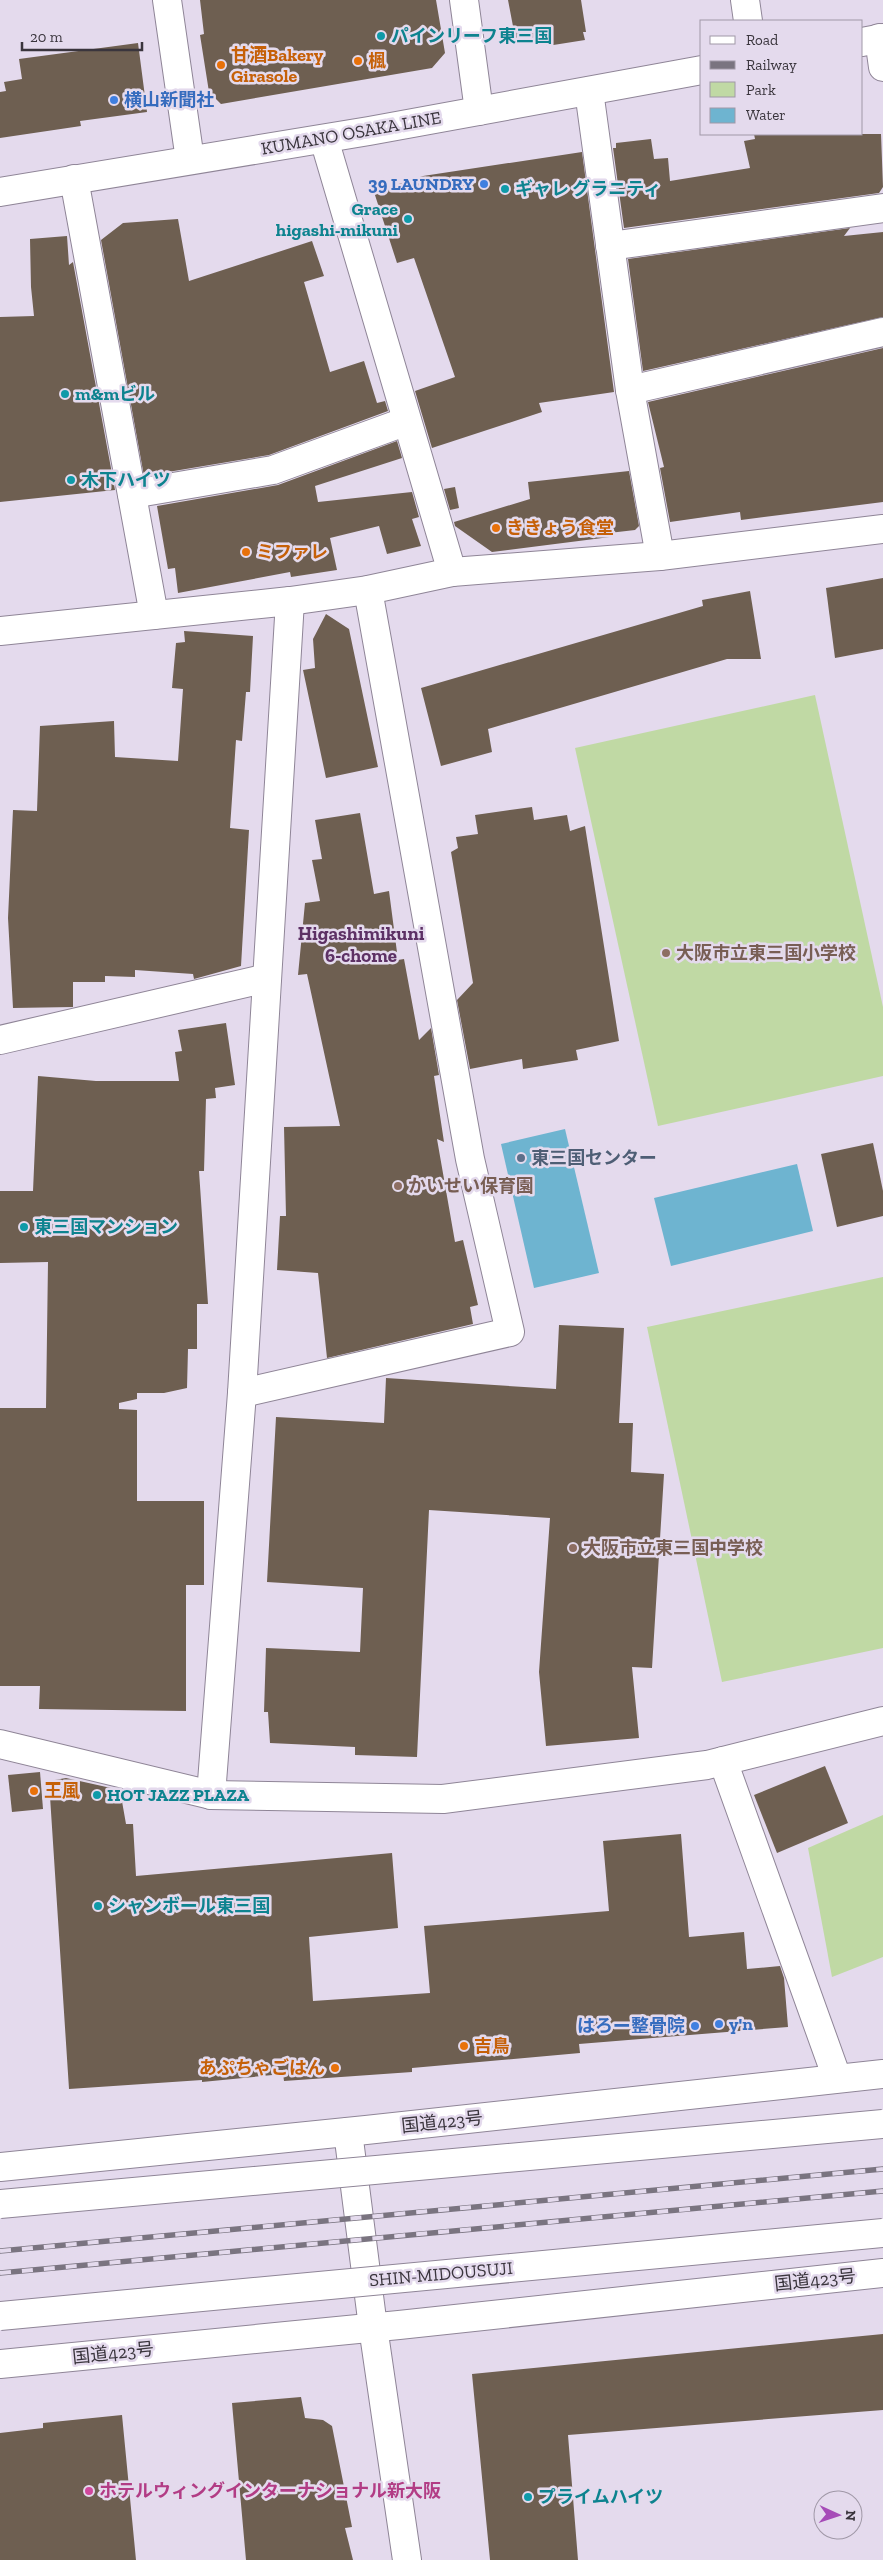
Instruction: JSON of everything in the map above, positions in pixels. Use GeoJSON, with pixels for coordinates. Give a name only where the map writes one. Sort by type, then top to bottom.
{"type":"FeatureCollection","features":[{"type":"Feature","properties":{"kind":"main road"},"geometry":{"type":"LineString","coordinates":[[167,0],[190,160]]}},
{"type":"Feature","properties":{"kind":"main road"},"geometry":{"type":"LineString","coordinates":[[464,0],[479,111]]}},
{"type":"Feature","properties":{"kind":"main road"},"geometry":{"type":"LineString","coordinates":[[745,0],[748,20]]}},
{"type":"Feature","properties":{"kind":"main road"},"geometry":{"type":"LineString","coordinates":[[875,39],[883,67]]}},
{"type":"Feature","properties":{"kind":"main road","name":"KUMANO OSAKA LINE"},"geometry":{"type":"LineString","coordinates":[[0,192],[324,138],[700,70]]}},
{"type":"Feature","properties":{"kind":"main road"},"geometry":{"type":"LineString","coordinates":[[589,91],[630,390],[660,556]]}},
{"type":"Feature","properties":{"kind":"main road"},"geometry":{"type":"LineString","coordinates":[[324,138],[452,572]]}},
{"type":"Feature","properties":{"kind":"main road"},"geometry":{"type":"LineString","coordinates":[[74,179],[154,615]]}},
{"type":"Feature","properties":{"kind":"main road"},"geometry":{"type":"LineString","coordinates":[[610,246],[883,208]]}},
{"type":"Feature","properties":{"kind":"main road"},"geometry":{"type":"LineString","coordinates":[[630,390],[883,332]]}},
{"type":"Feature","properties":{"kind":"main road"},"geometry":{"type":"LineString","coordinates":[[132,494],[273,470],[407,420]]}},
{"type":"Feature","properties":{"kind":"main road"},"geometry":{"type":"LineString","coordinates":[[0,632],[290,601],[368,590],[452,572],[660,556],[883,529]]}},
{"type":"Feature","properties":{"kind":"main road"},"geometry":{"type":"LineString","coordinates":[[242,1393],[510,1332],[470,1159],[368,590]]}},
{"type":"Feature","properties":{"kind":"main road"},"geometry":{"type":"LineString","coordinates":[[211,1795],[242,1393],[290,601]]}},
{"type":"Feature","properties":{"kind":"main road"},"geometry":{"type":"LineString","coordinates":[[0,1040],[267,978]]}},
{"type":"Feature","properties":{"kind":"main road"},"geometry":{"type":"LineString","coordinates":[[0,1744],[211,1795],[443,1799],[707,1765],[883,1721]]}},
{"type":"Feature","properties":{"kind":"main road"},"geometry":{"type":"LineString","coordinates":[[724,1761],[837,2078]]}},
{"type":"Feature","properties":{"kind":"main road","name":"国道423号"},"geometry":{"type":"LineString","coordinates":[[0,2167],[348,2132],[883,2074]]}},
{"type":"Feature","properties":{"kind":"main road"},"geometry":{"type":"LineString","coordinates":[[0,2204],[883,2124]]}},
{"type":"Feature","properties":{"kind":"main road"},"geometry":{"type":"LineString","coordinates":[[348,2132],[373,2327],[407,2560]]}},
{"type":"Feature","properties":{"kind":"main road","name":"SHIN-MIDOUSUJI"},"geometry":{"type":"LineString","coordinates":[[0,2316],[883,2233]]}},
{"type":"Feature","properties":{"kind":"main road","name":"国道423号"},"geometry":{"type":"LineString","coordinates":[[0,2364],[883,2273]]}},
{"type":"Feature","properties":{"kind":"green space"},"geometry":{"type":"Polygon","coordinates":[[[815,695],[883,1007],[883,1076],[658,1126],[575,748],[815,695]]]}},
{"type":"Feature","properties":{"kind":"green space"},"geometry":{"type":"Polygon","coordinates":[[[883,1277],[883,1648],[722,1682],[647,1327],[883,1277]]]}},
{"type":"Feature","properties":{"kind":"green space"},"geometry":{"type":"Polygon","coordinates":[[[883,1815],[883,1957],[832,1977],[808,1848],[883,1815]]]}},
{"type":"Feature","properties":{"kind":"water"},"geometry":{"type":"Polygon","coordinates":[[[565,1129],[599,1273],[534,1288],[501,1144],[565,1129]]]}},
{"type":"Feature","properties":{"kind":"water"},"geometry":{"type":"Polygon","coordinates":[[[797,1164],[813,1231],[671,1266],[654,1198],[797,1164]]]}},
{"type":"Feature","properties":{"kind":"building"},"geometry":{"type":"Polygon","coordinates":[[[200,0],[436,0],[445,53],[432,68],[221,104],[209,92],[200,35],[204,34],[200,0]]]}},
{"type":"Feature","properties":{"kind":"building"},"geometry":{"type":"Polygon","coordinates":[[[508,0],[581,0],[586,32],[583,32],[585,40],[547,46],[545,37],[516,42],[508,0]]]}},
{"type":"Feature","properties":{"kind":"building"},"geometry":{"type":"Polygon","coordinates":[[[138,43],[147,112],[80,121],[81,126],[0,138],[0,92],[6,91],[4,82],[22,79],[19,59],[138,43]]]}},
{"type":"Feature","properties":{"kind":"building"},"geometry":{"type":"Polygon","coordinates":[[[881,134],[883,187],[879,193],[624,228],[613,148],[616,148],[616,143],[651,139],[654,159],[668,158],[670,181],[750,168],[744,141],[755,139],[754,135],[881,134]]]}},
{"type":"Feature","properties":{"kind":"building"},"geometry":{"type":"Polygon","coordinates":[[[582,152],[614,392],[539,403],[542,412],[432,448],[415,391],[455,377],[414,258],[397,263],[374,192],[423,176],[582,152]]]}},
{"type":"Feature","properties":{"kind":"building"},"geometry":{"type":"Polygon","coordinates":[[[178,219],[189,281],[312,241],[324,276],[304,282],[330,372],[364,361],[377,403],[385,401],[388,411],[269,455],[144,476],[101,240],[123,223],[178,219]]]}},
{"type":"Feature","properties":{"kind":"building"},"geometry":{"type":"Polygon","coordinates":[[[850,228],[844,236],[883,232],[883,317],[643,371],[628,259],[850,228]]]}},
{"type":"Feature","properties":{"kind":"building"},"geometry":{"type":"Polygon","coordinates":[[[67,236],[69,265],[73,262],[115,490],[0,502],[0,317],[34,316],[30,239],[67,236]]]}},
{"type":"Feature","properties":{"kind":"building"},"geometry":{"type":"Polygon","coordinates":[[[883,348],[883,502],[741,520],[740,512],[670,522],[660,468],[664,467],[648,402],[883,348]]]}},
{"type":"Feature","properties":{"kind":"building"},"geometry":{"type":"Polygon","coordinates":[[[397,441],[402,458],[315,486],[318,502],[412,492],[419,517],[412,519],[421,546],[387,554],[379,526],[330,538],[337,570],[291,577],[290,572],[178,593],[175,568],[168,569],[157,506],[278,485],[397,441]]]}},
{"type":"Feature","properties":{"kind":"building"},"geometry":{"type":"Polygon","coordinates":[[[629,471],[639,526],[635,530],[609,533],[610,537],[492,552],[455,526],[454,522],[530,499],[528,482],[629,471]]]}},
{"type":"Feature","properties":{"kind":"building"},"geometry":{"type":"Polygon","coordinates":[[[455,487],[459,508],[450,510],[444,489],[455,487]]]}},
{"type":"Feature","properties":{"kind":"building"},"geometry":{"type":"Polygon","coordinates":[[[883,578],[883,649],[835,658],[826,588],[883,578]]]}},
{"type":"Feature","properties":{"kind":"building"},"geometry":{"type":"Polygon","coordinates":[[[750,591],[761,659],[727,659],[488,729],[492,752],[441,766],[421,688],[703,606],[702,600],[750,591]]]}},
{"type":"Feature","properties":{"kind":"building"},"geometry":{"type":"Polygon","coordinates":[[[326,614],[349,629],[378,767],[326,778],[303,670],[315,668],[313,639],[326,614]]]}},
{"type":"Feature","properties":{"kind":"building"},"geometry":{"type":"Polygon","coordinates":[[[184,631],[253,636],[250,692],[246,692],[242,741],[236,740],[230,828],[249,830],[241,966],[194,979],[193,974],[135,970],[135,977],[105,976],[105,982],[73,982],[73,1007],[13,1008],[8,918],[13,810],[37,811],[40,726],[114,721],[115,757],[178,761],[183,689],[172,688],[176,643],[185,642],[184,631]]]}},
{"type":"Feature","properties":{"kind":"building"},"geometry":{"type":"Polygon","coordinates":[[[532,807],[534,820],[567,815],[570,831],[585,826],[619,1041],[576,1050],[578,1060],[523,1069],[522,1059],[470,1069],[457,1000],[473,983],[451,852],[458,848],[456,837],[478,834],[475,815],[532,807]]]}},
{"type":"Feature","properties":{"kind":"building"},"geometry":{"type":"Polygon","coordinates":[[[360,813],[374,894],[389,891],[398,960],[404,959],[419,1040],[431,1028],[439,1075],[434,1076],[444,1142],[437,1139],[455,1242],[463,1240],[478,1305],[470,1307],[473,1324],[327,1358],[318,1273],[277,1270],[280,1216],[286,1216],[284,1127],[340,1126],[307,974],[298,975],[305,903],[320,901],[312,860],[322,859],[315,820],[360,813]]]}},
{"type":"Feature","properties":{"kind":"building"},"geometry":{"type":"Polygon","coordinates":[[[226,1023],[235,1085],[215,1088],[216,1098],[206,1099],[204,1171],[199,1171],[208,1304],[197,1304],[197,1349],[188,1349],[187,1388],[164,1393],[137,1393],[137,1399],[119,1403],[119,1409],[137,1410],[137,1501],[204,1501],[204,1585],[186,1585],[186,1711],[39,1709],[40,1686],[0,1686],[0,1408],[46,1408],[48,1262],[0,1263],[0,1191],[33,1191],[38,1076],[96,1081],[179,1081],[175,1052],[182,1051],[178,1030],[226,1023]]]}},
{"type":"Feature","properties":{"kind":"building"},"geometry":{"type":"Polygon","coordinates":[[[873,1143],[883,1191],[883,1216],[837,1227],[821,1154],[873,1143]]]}},
{"type":"Feature","properties":{"kind":"building"},"geometry":{"type":"Polygon","coordinates":[[[559,1325],[624,1328],[619,1423],[633,1423],[631,1472],[664,1474],[652,1668],[632,1667],[639,1738],[546,1746],[539,1672],[550,1518],[429,1510],[417,1757],[355,1755],[355,1747],[270,1743],[268,1712],[264,1712],[266,1648],[360,1652],[363,1588],[267,1582],[276,1417],[384,1423],[386,1378],[556,1389],[559,1325]]]}},
{"type":"Feature","properties":{"kind":"building"},"geometry":{"type":"Polygon","coordinates":[[[825,1766],[848,1823],[777,1853],[754,1795],[825,1766]]]}},
{"type":"Feature","properties":{"kind":"building"},"geometry":{"type":"Polygon","coordinates":[[[40,1772],[43,1809],[12,1812],[8,1775],[40,1772]]]}},
{"type":"Feature","properties":{"kind":"building"},"geometry":{"type":"Polygon","coordinates":[[[66,1778],[120,1790],[126,1824],[133,1824],[136,1876],[392,1853],[398,1928],[309,1937],[313,2001],[430,1993],[424,1926],[609,1911],[603,1841],[681,1834],[689,1937],[744,1932],[747,1969],[780,1966],[784,1978],[788,2027],[579,2044],[580,2053],[412,2068],[412,2072],[284,2081],[283,2074],[202,2082],[202,2080],[69,2089],[49,1781],[66,1778]]]}},
{"type":"Feature","properties":{"kind":"building","name":"プライムハイツ"},"geometry":{"type":"Polygon","coordinates":[[[883,2334],[883,2410],[568,2435],[578,2560],[490,2560],[472,2374],[883,2334]]]}},
{"type":"Feature","properties":{"kind":"building"},"geometry":{"type":"Polygon","coordinates":[[[301,2397],[305,2418],[323,2420],[332,2426],[352,2527],[345,2528],[353,2560],[246,2560],[232,2403],[301,2397]]]}},
{"type":"Feature","properties":{"kind":"building","name":"ホテルウィングインターナショナル新大阪"},"geometry":{"type":"Polygon","coordinates":[[[122,2415],[136,2560],[0,2560],[0,2433],[43,2428],[43,2423],[122,2415]]]}},
{"type":"Feature","properties":{"kind":"railway"},"geometry":{"type":"LineString","coordinates":[[0,2251],[883,2169]]}},
{"type":"Feature","properties":{"kind":"railway"},"geometry":{"type":"LineString","coordinates":[[0,2273],[883,2191]]}},
{"type":"Feature","properties":{"kind":"place","name":"パインリーフ東三国"},"geometry":{"type":"Point","coordinates":[381,36]}},
{"type":"Feature","properties":{"kind":"place","name":"楓"},"geometry":{"type":"Point","coordinates":[358,61]}},
{"type":"Feature","properties":{"kind":"place","name":"甘酒Bakery Girasole"},"geometry":{"type":"Point","coordinates":[221,65]}},
{"type":"Feature","properties":{"kind":"place","name":"横山新聞社"},"geometry":{"type":"Point","coordinates":[114,100]}},
{"type":"Feature","properties":{"kind":"place","name":"39 LAUNDRY"},"geometry":{"type":"Point","coordinates":[484,184]}},
{"type":"Feature","properties":{"kind":"place","name":"ギャレ グラニティ"},"geometry":{"type":"Point","coordinates":[505,189]}},
{"type":"Feature","properties":{"kind":"place","name":"Grace higashi-mikuni"},"geometry":{"type":"Point","coordinates":[408,219]}},
{"type":"Feature","properties":{"kind":"place","name":"m&mビル"},"geometry":{"type":"Point","coordinates":[65,394]}},
{"type":"Feature","properties":{"kind":"place","name":"木下ハイツ"},"geometry":{"type":"Point","coordinates":[71,480]}},
{"type":"Feature","properties":{"kind":"place","name":"ききょう食堂"},"geometry":{"type":"Point","coordinates":[496,528]}},
{"type":"Feature","properties":{"kind":"place","name":"ミファレ"},"geometry":{"type":"Point","coordinates":[246,552]}},
{"type":"Feature","properties":{"kind":"place","name":"大阪市立東三国小学校"},"geometry":{"type":"Point","coordinates":[666,953]}},
{"type":"Feature","properties":{"kind":"place","name":"東三国センター"},"geometry":{"type":"Point","coordinates":[521,1158]}},
{"type":"Feature","properties":{"kind":"place","name":"かいせい保育園"},"geometry":{"type":"Point","coordinates":[398,1186]}},
{"type":"Feature","properties":{"kind":"place","name":"東三国マンション"},"geometry":{"type":"Point","coordinates":[24,1227]}},
{"type":"Feature","properties":{"kind":"place","name":"大阪市立東三国中学校"},"geometry":{"type":"Point","coordinates":[573,1548]}},
{"type":"Feature","properties":{"kind":"place","name":"王風"},"geometry":{"type":"Point","coordinates":[34,1791]}},
{"type":"Feature","properties":{"kind":"place","name":"HOT JAZZ PLAZA"},"geometry":{"type":"Point","coordinates":[97,1795]}},
{"type":"Feature","properties":{"kind":"place","name":"シャンボール東三国"},"geometry":{"type":"Point","coordinates":[98,1906]}},
{"type":"Feature","properties":{"kind":"place","name":"y'n"},"geometry":{"type":"Point","coordinates":[719,2024]}},
{"type":"Feature","properties":{"kind":"place","name":"はろー整骨院"},"geometry":{"type":"Point","coordinates":[695,2026]}},
{"type":"Feature","properties":{"kind":"place","name":"吉鳥"},"geometry":{"type":"Point","coordinates":[464,2046]}},
{"type":"Feature","properties":{"kind":"place","name":"あぷちゃごはん"},"geometry":{"type":"Point","coordinates":[335,2068]}},
{"type":"Feature","properties":{"kind":"place","name":"ホテルウィングインターナショナル新大阪"},"geometry":{"type":"Point","coordinates":[89,2491]}},
{"type":"Feature","properties":{"kind":"place","name":"プライムハイツ"},"geometry":{"type":"Point","coordinates":[528,2497]}},
{"type":"Feature","properties":{"kind":"district","name":"Higashimikuni 6-chome"},"geometry":{"type":"Point","coordinates":[361,944]}}]}
